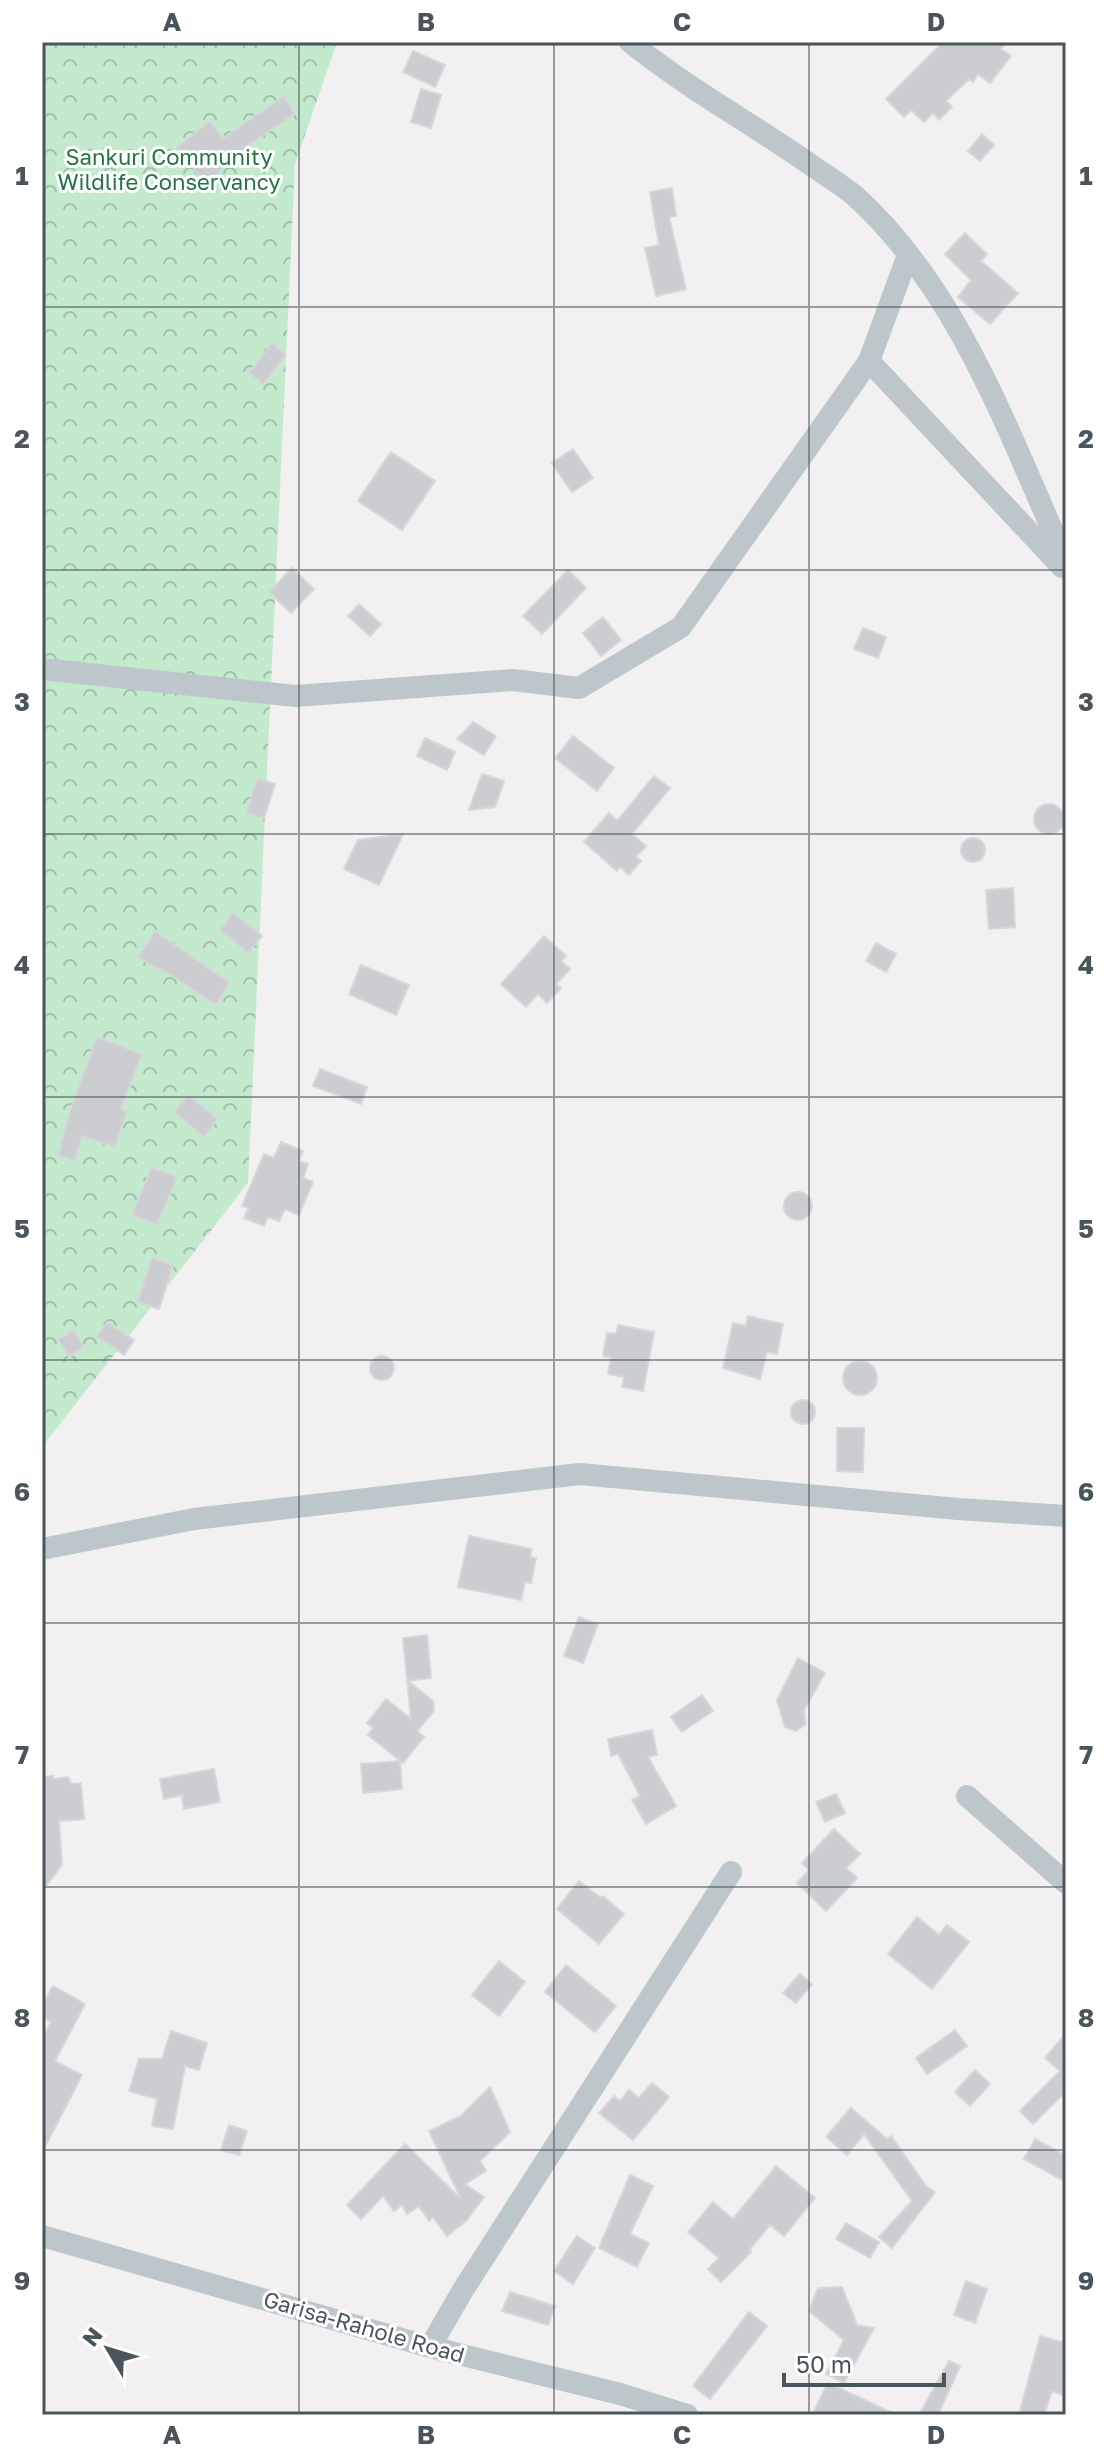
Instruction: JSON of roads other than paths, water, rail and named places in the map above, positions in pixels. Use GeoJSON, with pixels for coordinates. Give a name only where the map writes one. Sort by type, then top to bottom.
{"type":"FeatureCollection","features":[{"type":"Feature","properties":{"kind":"street"},"geometry":{"type":"LineString","coordinates":[[630,42],[659,65],[755,126],[855,196],[921,268],[972,353],[1066,561]]}},
{"type":"Feature","properties":{"kind":"street"},"geometry":{"type":"LineString","coordinates":[[42,669],[295,696],[513,680],[579,688],[681,627],[869,361],[908,255]]}},
{"type":"Feature","properties":{"kind":"street"},"geometry":{"type":"LineString","coordinates":[[869,361],[1066,572]]}},
{"type":"Feature","properties":{"kind":"street"},"geometry":{"type":"LineString","coordinates":[[42,1549],[194,1519],[580,1474],[1066,1516]]}},
{"type":"Feature","properties":{"kind":"street"},"geometry":{"type":"LineString","coordinates":[[967,1796],[1066,1883]]}},
{"type":"Feature","properties":{"kind":"street"},"geometry":{"type":"LineString","coordinates":[[430,2347],[471,2277],[731,1872]]}},
{"type":"Feature","properties":{"kind":"street","name":"Garisa-Rahole Road"},"geometry":{"type":"LineString","coordinates":[[42,2236],[430,2347],[620,2394],[687,2415]]}},
{"type":"Feature","properties":{"kind":"park label","name":"Sankuri Community Wildlife Conservancy"},"geometry":{"type":"Point","coordinates":[169,170]}}]}
